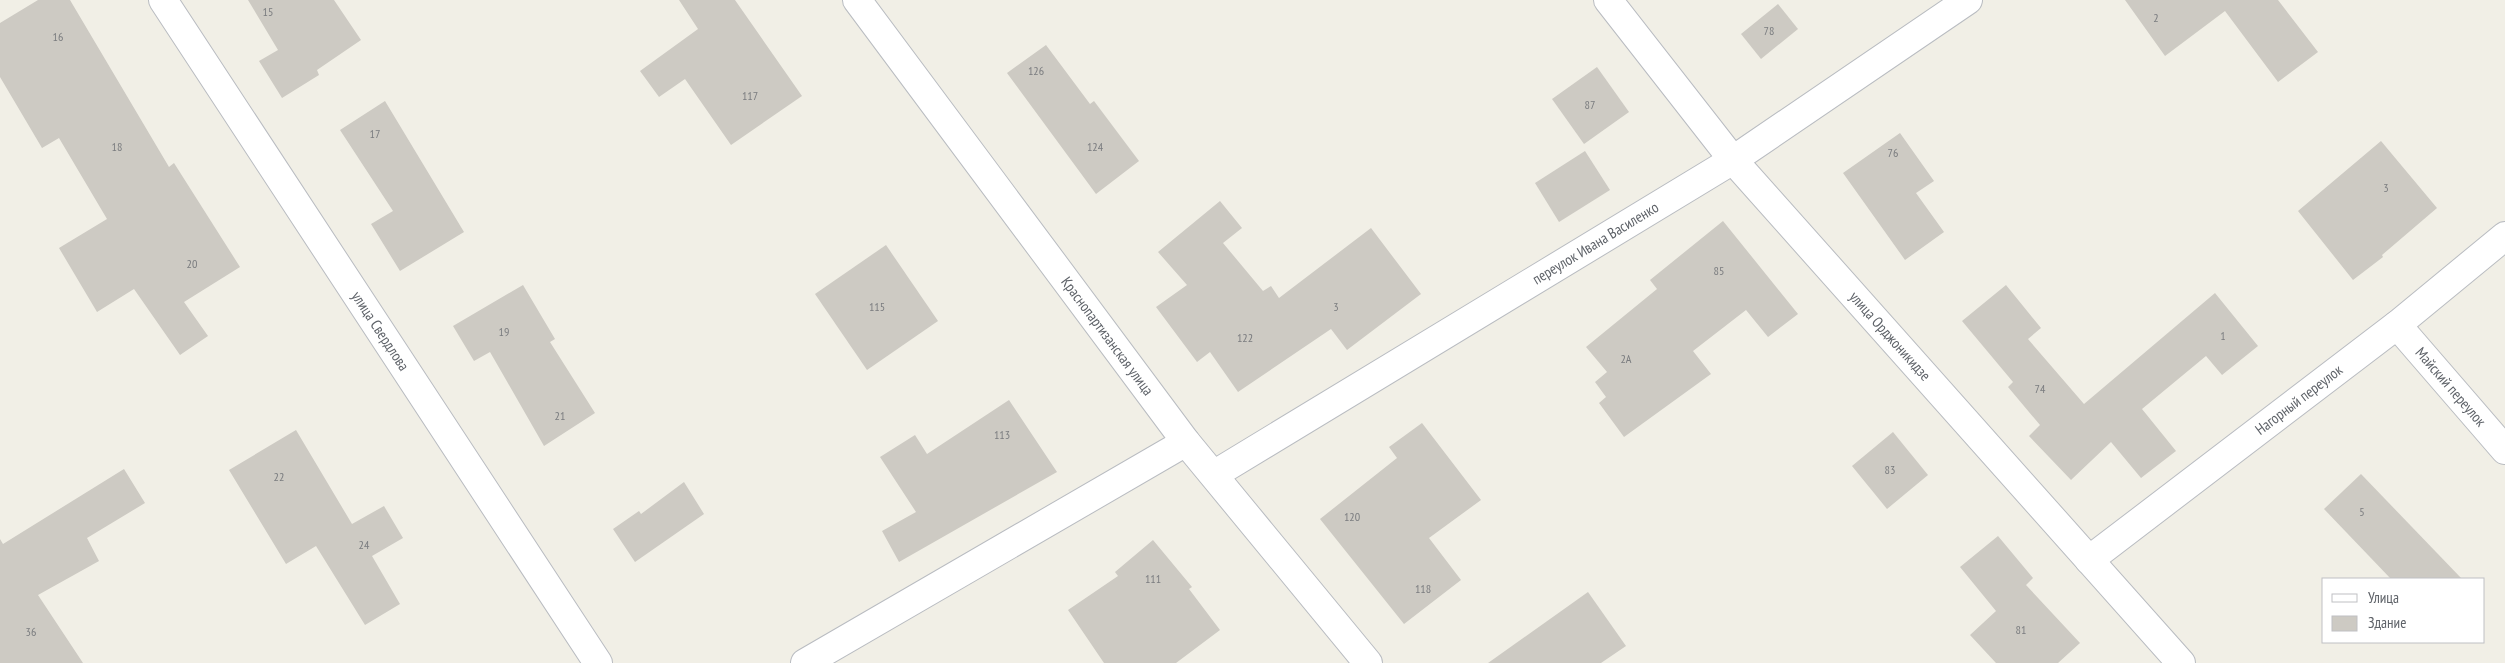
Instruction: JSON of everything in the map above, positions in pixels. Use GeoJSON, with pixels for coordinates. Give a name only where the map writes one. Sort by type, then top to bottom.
{"type":"FeatureCollection","features":[{"type":"Feature","properties":{"kind":"street","name":"улица Свердлова"},"geometry":{"type":"LineString","coordinates":[[163,0],[598,663]]}},
{"type":"Feature","properties":{"kind":"street","name":"Краснопартизанская улица"},"geometry":{"type":"LineString","coordinates":[[857,0],[1186,442],[1368,663]]}},
{"type":"Feature","properties":{"kind":"street","name":"улица Орджоникидзе"},"geometry":{"type":"LineString","coordinates":[[1608,0],[1733,160],[2181,663]]}},
{"type":"Feature","properties":{"kind":"street","name":"переулок Ивана Василенко"},"geometry":{"type":"LineString","coordinates":[[1214,474],[1733,160],[1968,0]]}},
{"type":"Feature","properties":{"kind":"street","name":"Нагорный переулок"},"geometry":{"type":"LineString","coordinates":[[2089,560],[2396,325],[2505,236]]}},
{"type":"Feature","properties":{"kind":"street","name":"Майский переулок"},"geometry":{"type":"LineString","coordinates":[[2396,325],[2505,450]]}},
{"type":"Feature","properties":{"kind":"street"},"geometry":{"type":"LineString","coordinates":[[805,663],[1186,442]]}},
{"type":"Feature","properties":{"kind":"building"},"geometry":{"type":"Polygon","coordinates":[[[38,0],[70,0],[169,167],[174,163],[240,267],[184,302],[208,336],[180,355],[134,289],[97,312],[59,248],[107,219],[59,138],[42,148],[0,77],[0,23],[38,0]]]}},
{"type":"Feature","properties":{"kind":"building"},"geometry":{"type":"Polygon","coordinates":[[[248,0],[334,0],[361,40],[317,70],[319,75],[282,98],[259,61],[278,50],[248,0]]]}},
{"type":"Feature","properties":{"kind":"building"},"geometry":{"type":"Polygon","coordinates":[[[679,0],[735,0],[802,96],[731,145],[685,79],[659,97],[640,71],[698,29],[679,0]]]}},
{"type":"Feature","properties":{"kind":"building"},"geometry":{"type":"Polygon","coordinates":[[[2125,0],[2278,0],[2318,52],[2278,82],[2225,11],[2165,56],[2125,0]]]}},
{"type":"Feature","properties":{"kind":"building"},"geometry":{"type":"Polygon","coordinates":[[[1778,4],[1798,29],[1761,59],[1741,34],[1778,4]]]}},
{"type":"Feature","properties":{"kind":"building"},"geometry":{"type":"Polygon","coordinates":[[[1046,45],[1090,104],[1094,101],[1139,161],[1096,194],[1007,73],[1046,45]]]}},
{"type":"Feature","properties":{"kind":"building"},"geometry":{"type":"Polygon","coordinates":[[[1597,67],[1629,112],[1584,144],[1552,99],[1597,67]]]}},
{"type":"Feature","properties":{"kind":"building"},"geometry":{"type":"Polygon","coordinates":[[[385,101],[464,232],[400,271],[371,224],[393,211],[340,130],[385,101]]]}},
{"type":"Feature","properties":{"kind":"building"},"geometry":{"type":"Polygon","coordinates":[[[1900,133],[1934,181],[1916,193],[1944,232],[1905,260],[1843,173],[1900,133]]]}},
{"type":"Feature","properties":{"kind":"building"},"geometry":{"type":"Polygon","coordinates":[[[2381,141],[2437,208],[2382,255],[2383,257],[2353,280],[2298,211],[2381,141]]]}},
{"type":"Feature","properties":{"kind":"building"},"geometry":{"type":"Polygon","coordinates":[[[1585,151],[1610,190],[1559,222],[1535,183],[1585,151]]]}},
{"type":"Feature","properties":{"kind":"building"},"geometry":{"type":"Polygon","coordinates":[[[1220,201],[1242,228],[1223,243],[1263,291],[1271,286],[1279,298],[1371,228],[1421,294],[1347,350],[1331,329],[1238,392],[1210,352],[1197,362],[1156,307],[1187,285],[1158,252],[1220,201]]]}},
{"type":"Feature","properties":{"kind":"building"},"geometry":{"type":"Polygon","coordinates":[[[1723,221],[1798,314],[1768,337],[1746,310],[1693,351],[1711,374],[1624,437],[1599,403],[1606,397],[1595,382],[1607,372],[1586,347],[1657,289],[1650,280],[1723,221]]]}},
{"type":"Feature","properties":{"kind":"building"},"geometry":{"type":"Polygon","coordinates":[[[886,245],[938,321],[867,370],[815,294],[886,245]]]}},
{"type":"Feature","properties":{"kind":"building"},"geometry":{"type":"Polygon","coordinates":[[[523,285],[555,339],[550,342],[595,413],[544,446],[490,352],[474,361],[453,326],[523,285]]]}},
{"type":"Feature","properties":{"kind":"building"},"geometry":{"type":"Polygon","coordinates":[[[2006,285],[2041,328],[2028,339],[2084,404],[2215,293],[2258,346],[2222,375],[2206,356],[2142,409],[2176,451],[2141,478],[2111,442],[2071,480],[2029,436],[2040,425],[2008,387],[2013,382],[1962,321],[2006,285]]]}},
{"type":"Feature","properties":{"kind":"building"},"geometry":{"type":"Polygon","coordinates":[[[1009,400],[1057,472],[899,562],[882,531],[916,512],[880,457],[915,435],[927,454],[1009,400]]]}},
{"type":"Feature","properties":{"kind":"building"},"geometry":{"type":"Polygon","coordinates":[[[1422,423],[1481,500],[1429,538],[1461,580],[1404,624],[1320,519],[1397,458],[1389,447],[1422,423]]]}},
{"type":"Feature","properties":{"kind":"building"},"geometry":{"type":"Polygon","coordinates":[[[296,430],[352,524],[384,506],[403,538],[372,556],[400,604],[365,625],[316,546],[286,564],[229,470],[296,430]]]}},
{"type":"Feature","properties":{"kind":"building"},"geometry":{"type":"Polygon","coordinates":[[[1893,432],[1928,475],[1887,509],[1852,466],[1893,432]]]}},
{"type":"Feature","properties":{"kind":"building"},"geometry":{"type":"Polygon","coordinates":[[[124,469],[145,503],[87,538],[99,561],[38,595],[83,663],[0,663],[0,539],[3,544],[124,469]]]}},
{"type":"Feature","properties":{"kind":"building"},"geometry":{"type":"Polygon","coordinates":[[[2361,474],[2461,578],[2390,578],[2324,509],[2361,474]]]}},
{"type":"Feature","properties":{"kind":"building"},"geometry":{"type":"Polygon","coordinates":[[[684,482],[704,514],[635,562],[613,529],[639,511],[641,514],[684,482]]]}},
{"type":"Feature","properties":{"kind":"building"},"geometry":{"type":"Polygon","coordinates":[[[1998,536],[2033,578],[2026,585],[2080,643],[2058,663],[1996,663],[1970,635],[1996,611],[1960,567],[1998,536]]]}},
{"type":"Feature","properties":{"kind":"building"},"geometry":{"type":"Polygon","coordinates":[[[1153,540],[1192,587],[1189,589],[1220,630],[1176,663],[1104,663],[1068,610],[1118,576],[1115,572],[1153,540]]]}},
{"type":"Feature","properties":{"kind":"building"},"geometry":{"type":"Polygon","coordinates":[[[1588,592],[1626,646],[1601,663],[1488,663],[1588,592]]]}}]}
